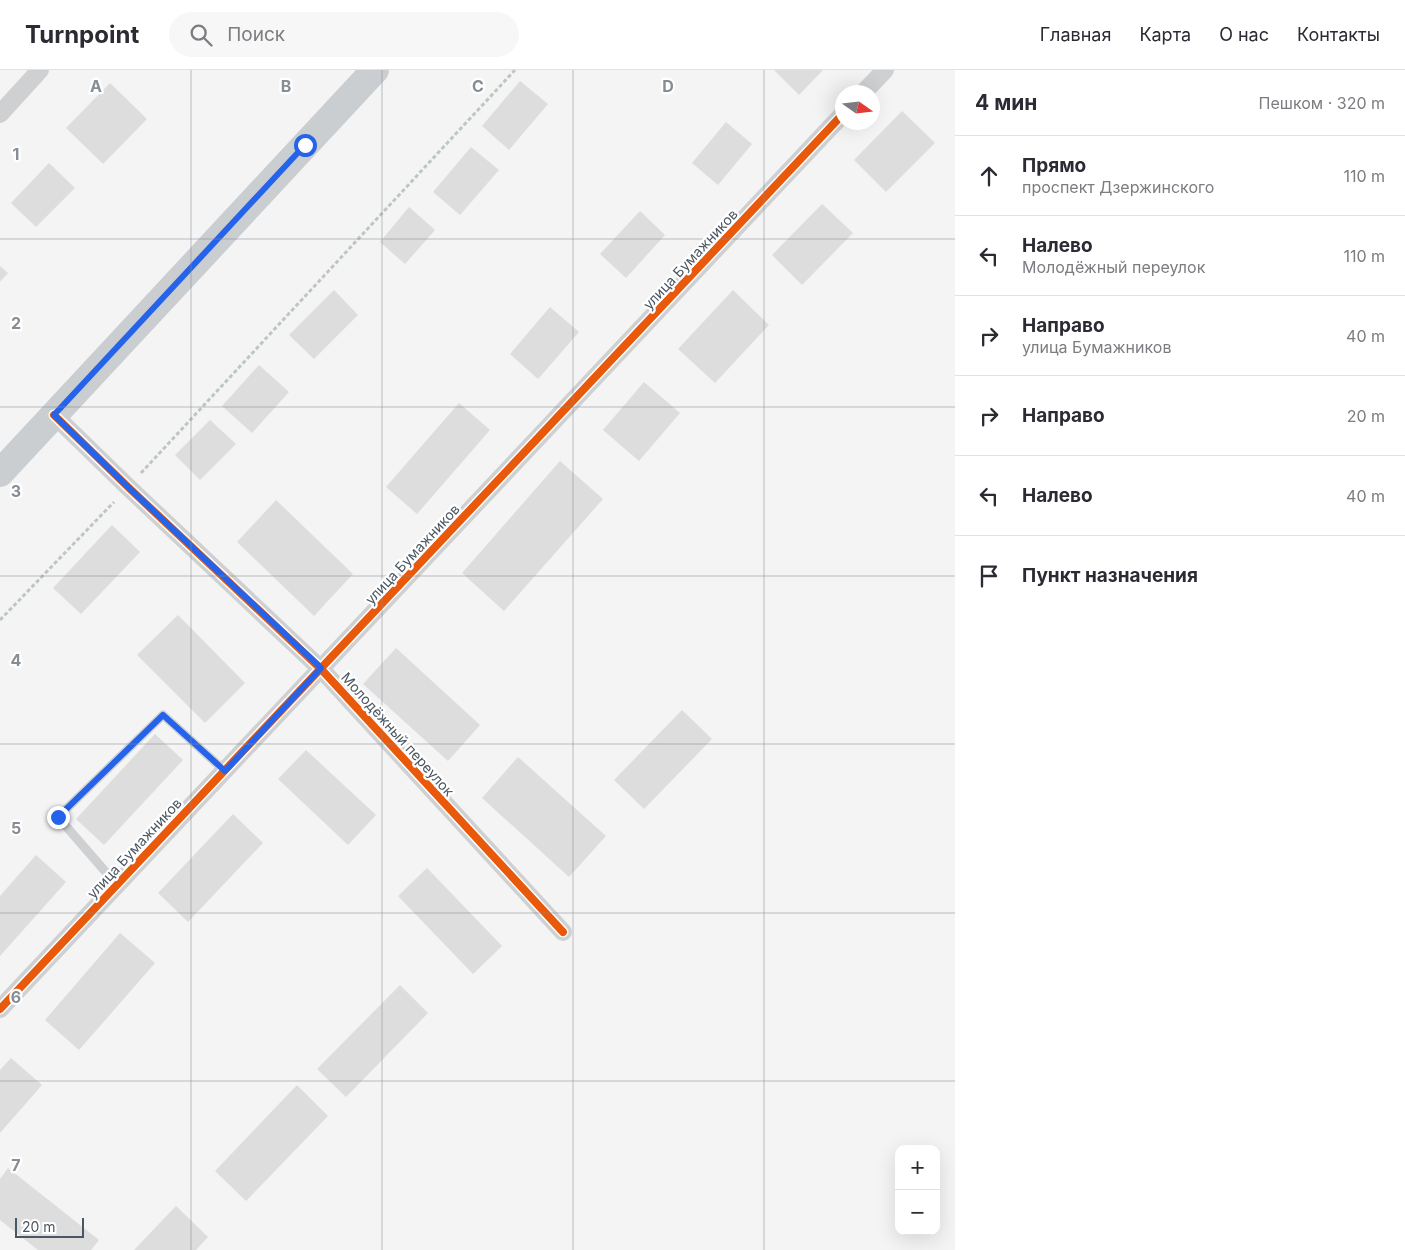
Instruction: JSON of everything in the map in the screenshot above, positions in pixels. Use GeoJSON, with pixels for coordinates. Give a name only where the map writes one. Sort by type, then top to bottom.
{"type":"FeatureCollection","features":[{"type":"Feature","properties":{"kind":"main road"},"geometry":{"type":"LineString","coordinates":[[0,473],[375,70]]}},
{"type":"Feature","properties":{"kind":"street"},"geometry":{"type":"LineString","coordinates":[[1,111],[40,70]]}},
{"type":"Feature","properties":{"kind":"street"},"geometry":{"type":"LineString","coordinates":[[871,85],[885,70]]}},
{"type":"Feature","properties":{"kind":"street","name":"улица Бумажников"},"geometry":{"type":"LineString","coordinates":[[3,1000],[117,885],[835,122]]}},
{"type":"Feature","properties":{"kind":"street","name":"Молодёжный переулок"},"geometry":{"type":"LineString","coordinates":[[54,415],[321,668],[563,932]]}},
{"type":"Feature","properties":{"kind":"lane"},"geometry":{"type":"LineString","coordinates":[[117,885],[58,817],[163,715],[225,771]]}},
{"type":"Feature","properties":{"kind":"path"},"geometry":{"type":"LineString","coordinates":[[0,620],[128,487],[515,70]]}},
{"type":"Feature","properties":{"kind":"building"},"geometry":{"type":"Polygon","coordinates":[[[774,70],[823,70],[799,95],[774,70]]]}},
{"type":"Feature","properties":{"kind":"building"},"geometry":{"type":"Polygon","coordinates":[[[520,81],[548,104],[509,150],[482,126],[520,81]]]}},
{"type":"Feature","properties":{"kind":"building"},"geometry":{"type":"Polygon","coordinates":[[[110,83],[147,119],[103,164],[66,128],[110,83]]]}},
{"type":"Feature","properties":{"kind":"building"},"geometry":{"type":"Polygon","coordinates":[[[902,111],[935,143],[886,192],[854,160],[902,111]]]}},
{"type":"Feature","properties":{"kind":"building"},"geometry":{"type":"Polygon","coordinates":[[[726,122],[752,144],[718,185],[692,163],[726,122]]]}},
{"type":"Feature","properties":{"kind":"building"},"geometry":{"type":"Polygon","coordinates":[[[471,147],[499,170],[460,215],[433,192],[471,147]]]}},
{"type":"Feature","properties":{"kind":"building"},"geometry":{"type":"Polygon","coordinates":[[[49,163],[75,188],[36,227],[11,203],[49,163]]]}},
{"type":"Feature","properties":{"kind":"building"},"geometry":{"type":"Polygon","coordinates":[[[822,204],[853,233],[802,285],[772,255],[822,204]]]}},
{"type":"Feature","properties":{"kind":"building"},"geometry":{"type":"Polygon","coordinates":[[[409,207],[435,230],[405,264],[380,242],[409,207]]]}},
{"type":"Feature","properties":{"kind":"building"},"geometry":{"type":"Polygon","coordinates":[[[640,211],[665,235],[626,278],[600,254],[640,211]]]}},
{"type":"Feature","properties":{"kind":"building"},"geometry":{"type":"Polygon","coordinates":[[[0,266],[8,273],[0,282],[0,266]]]}},
{"type":"Feature","properties":{"kind":"building"},"geometry":{"type":"Polygon","coordinates":[[[334,290],[358,315],[314,359],[289,335],[334,290]]]}},
{"type":"Feature","properties":{"kind":"building"},"geometry":{"type":"Polygon","coordinates":[[[733,290],[769,325],[715,383],[678,349],[733,290]]]}},
{"type":"Feature","properties":{"kind":"building"},"geometry":{"type":"Polygon","coordinates":[[[550,307],[579,332],[538,379],[510,354],[550,307]]]}},
{"type":"Feature","properties":{"kind":"building"},"geometry":{"type":"Polygon","coordinates":[[[259,365],[289,392],[252,433],[222,406],[259,365]]]}},
{"type":"Feature","properties":{"kind":"building"},"geometry":{"type":"Polygon","coordinates":[[[644,382],[680,413],[639,461],[603,430],[644,382]]]}},
{"type":"Feature","properties":{"kind":"building"},"geometry":{"type":"Polygon","coordinates":[[[459,403],[490,430],[417,514],[386,487],[459,403]]]}},
{"type":"Feature","properties":{"kind":"building"},"geometry":{"type":"Polygon","coordinates":[[[210,420],[236,444],[200,480],[175,455],[210,420]]]}},
{"type":"Feature","properties":{"kind":"building"},"geometry":{"type":"Polygon","coordinates":[[[560,461],[603,499],[504,611],[462,573],[560,461]]]}},
{"type":"Feature","properties":{"kind":"building"},"geometry":{"type":"Polygon","coordinates":[[[276,500],[353,574],[314,616],[237,542],[276,500]]]}},
{"type":"Feature","properties":{"kind":"building"},"geometry":{"type":"Polygon","coordinates":[[[112,525],[140,552],[81,614],[53,588],[112,525]]]}},
{"type":"Feature","properties":{"kind":"building"},"geometry":{"type":"Polygon","coordinates":[[[178,615],[245,683],[205,723],[137,655],[178,615]]]}},
{"type":"Feature","properties":{"kind":"building"},"geometry":{"type":"Polygon","coordinates":[[[396,648],[480,725],[448,761],[363,684],[396,648]]]}},
{"type":"Feature","properties":{"kind":"building"},"geometry":{"type":"Polygon","coordinates":[[[682,710],[712,739],[644,809],[614,780],[682,710]]]}},
{"type":"Feature","properties":{"kind":"building"},"geometry":{"type":"Polygon","coordinates":[[[155,734],[183,760],[104,845],[76,819],[155,734]]]}},
{"type":"Feature","properties":{"kind":"building"},"geometry":{"type":"Polygon","coordinates":[[[306,750],[376,815],[348,845],[278,779],[306,750]]]}},
{"type":"Feature","properties":{"kind":"building"},"geometry":{"type":"Polygon","coordinates":[[[518,757],[606,836],[569,877],[482,798],[518,757]]]}},
{"type":"Feature","properties":{"kind":"building"},"geometry":{"type":"Polygon","coordinates":[[[233,814],[263,843],[188,922],[158,893],[233,814]]]}},
{"type":"Feature","properties":{"kind":"building"},"geometry":{"type":"Polygon","coordinates":[[[36,855],[66,882],[0,956],[0,896],[36,855]]]}},
{"type":"Feature","properties":{"kind":"building"},"geometry":{"type":"Polygon","coordinates":[[[427,868],[502,946],[473,974],[398,896],[427,868]]]}},
{"type":"Feature","properties":{"kind":"building"},"geometry":{"type":"Polygon","coordinates":[[[120,933],[155,963],[79,1050],[45,1020],[120,933]]]}},
{"type":"Feature","properties":{"kind":"building"},"geometry":{"type":"Polygon","coordinates":[[[400,985],[428,1013],[346,1097],[317,1069],[400,985]]]}},
{"type":"Feature","properties":{"kind":"building"},"geometry":{"type":"Polygon","coordinates":[[[11,1058],[42,1085],[0,1133],[0,1070],[11,1058]]]}},
{"type":"Feature","properties":{"kind":"building"},"geometry":{"type":"Polygon","coordinates":[[[297,1085],[328,1116],[246,1201],[215,1171],[297,1085]]]}},
{"type":"Feature","properties":{"kind":"building"},"geometry":{"type":"Polygon","coordinates":[[[8,1168],[99,1240],[91,1250],[38,1250],[0,1220],[0,1179],[8,1168]]]}},
{"type":"Feature","properties":{"kind":"building"},"geometry":{"type":"Polygon","coordinates":[[[176,1206],[208,1237],[196,1250],[134,1250],[176,1206]]]}},
{"type":"Feature","properties":{"kind":"cycle path"},"geometry":{"type":"LineString","coordinates":[[0,1009],[835,122]]}},
{"type":"Feature","properties":{"kind":"cycle path"},"geometry":{"type":"LineString","coordinates":[[54,415],[321,669],[563,932]]}},
{"type":"Feature","properties":{"kind":"route"},"geometry":{"type":"LineString","coordinates":[[58,817],[163,715],[225,771],[321,668],[54,415],[305,145]]}}]}
